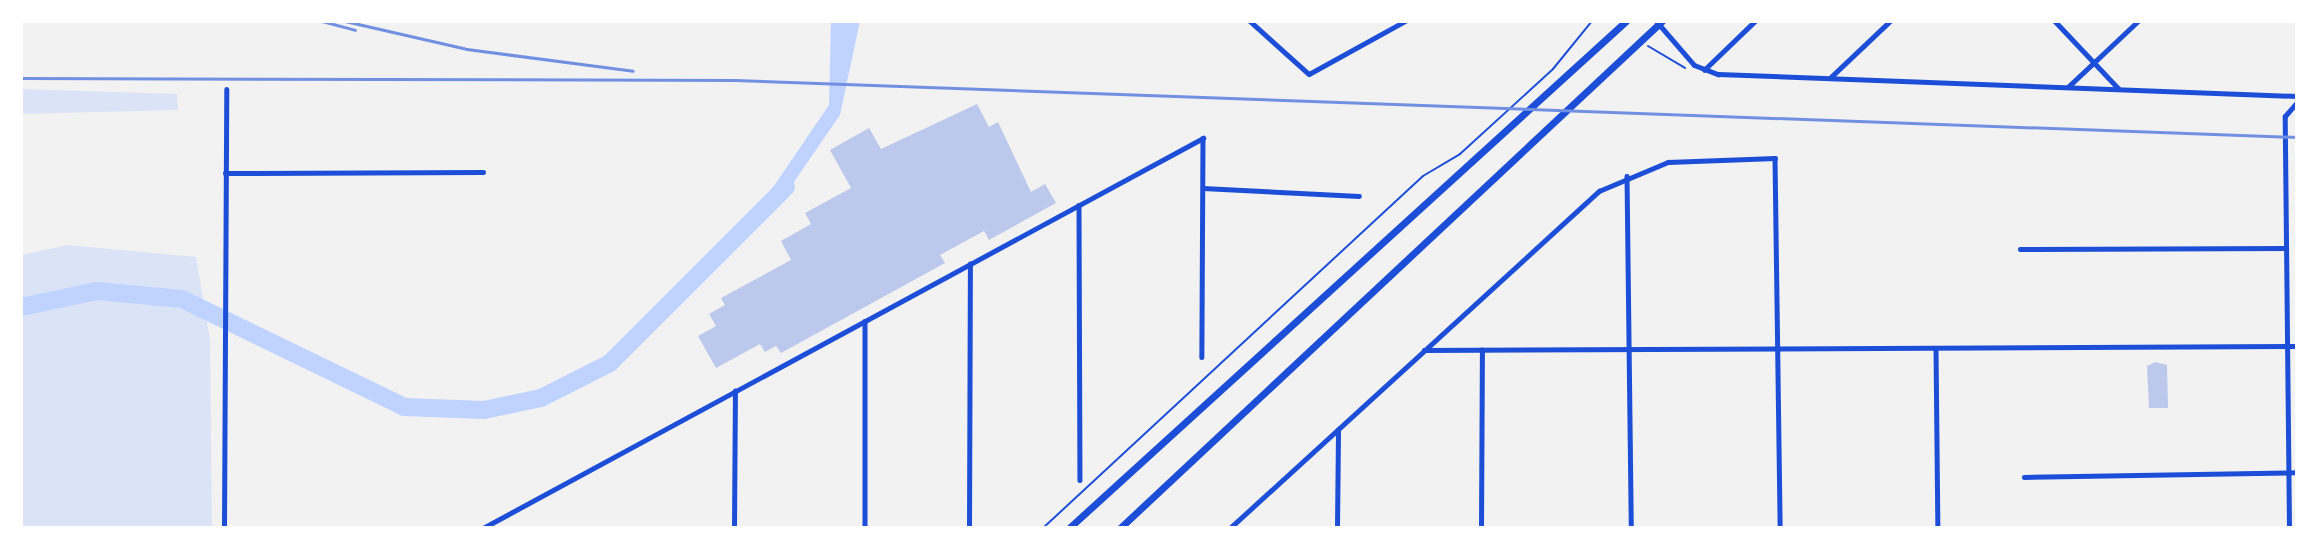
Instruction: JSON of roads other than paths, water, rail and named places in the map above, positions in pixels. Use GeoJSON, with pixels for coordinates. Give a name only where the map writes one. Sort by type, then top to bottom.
{"type":"FeatureCollection","features":[{"type":"Feature","properties":{"kind":"highway"},"geometry":{"type":"LineString","coordinates":[[1069,528],[1626,21]]}},
{"type":"Feature","properties":{"kind":"highway"},"geometry":{"type":"LineString","coordinates":[[1120,528],[1608,74],[1659,22]]}},
{"type":"Feature","properties":{"kind":"street"},"geometry":{"type":"LineString","coordinates":[[1250,21],[1309,74],[1405,21]]}},
{"type":"Feature","properties":{"kind":"street"},"geometry":{"type":"LineString","coordinates":[[1704,71],[1755,21]]}},
{"type":"Feature","properties":{"kind":"street"},"geometry":{"type":"LineString","coordinates":[[1830,77],[1890,21]]}},
{"type":"Feature","properties":{"kind":"street"},"geometry":{"type":"LineString","coordinates":[[2055,21],[2119,89]]}},
{"type":"Feature","properties":{"kind":"street"},"geometry":{"type":"LineString","coordinates":[[2068,87],[2138,21]]}},
{"type":"Feature","properties":{"kind":"street"},"geometry":{"type":"LineString","coordinates":[[1659,22],[1694,65],[1704,71],[2297,96]]}},
{"type":"Feature","properties":{"kind":"street"},"geometry":{"type":"LineString","coordinates":[[224,528],[226,89]]}},
{"type":"Feature","properties":{"kind":"street"},"geometry":{"type":"LineString","coordinates":[[2289,528],[2285,116],[2297,102]]}},
{"type":"Feature","properties":{"kind":"street"},"geometry":{"type":"LineString","coordinates":[[484,528],[1203,138],[1202,357]]}},
{"type":"Feature","properties":{"kind":"street"},"geometry":{"type":"LineString","coordinates":[[1230,528],[1588,199],[1627,176],[1668,162],[1774,158],[1780,528]]}},
{"type":"Feature","properties":{"kind":"street"},"geometry":{"type":"LineString","coordinates":[[225,173],[483,172]]}},
{"type":"Feature","properties":{"kind":"street"},"geometry":{"type":"LineString","coordinates":[[1627,176],[1631,528]]}},
{"type":"Feature","properties":{"kind":"street"},"geometry":{"type":"LineString","coordinates":[[1203,188],[1359,195]]}},
{"type":"Feature","properties":{"kind":"street"},"geometry":{"type":"LineString","coordinates":[[1079,205],[1080,480]]}},
{"type":"Feature","properties":{"kind":"street"},"geometry":{"type":"LineString","coordinates":[[2020,249],[2286,248]]}},
{"type":"Feature","properties":{"kind":"street"},"geometry":{"type":"LineString","coordinates":[[969,528],[970,264]]}},
{"type":"Feature","properties":{"kind":"street"},"geometry":{"type":"LineString","coordinates":[[865,321],[865,528]]}},
{"type":"Feature","properties":{"kind":"street"},"geometry":{"type":"LineString","coordinates":[[1424,350],[2297,346]]}},
{"type":"Feature","properties":{"kind":"street"},"geometry":{"type":"LineString","coordinates":[[1936,348],[1938,528]]}},
{"type":"Feature","properties":{"kind":"street"},"geometry":{"type":"LineString","coordinates":[[1481,528],[1482,350]]}},
{"type":"Feature","properties":{"kind":"street"},"geometry":{"type":"LineString","coordinates":[[734,528],[735,390]]}},
{"type":"Feature","properties":{"kind":"street"},"geometry":{"type":"LineString","coordinates":[[1337,528],[1338,429]]}},
{"type":"Feature","properties":{"kind":"street"},"geometry":{"type":"LineString","coordinates":[[2024,477],[2297,472]]}},
{"type":"Feature","properties":{"kind":"water"},"geometry":{"type":"Polygon","coordinates":[[[831,21],[860,21],[840,115],[776,208],[763,202],[829,105],[831,21]]]}},
{"type":"Feature","properties":{"kind":"waterway"},"geometry":{"type":"LineString","coordinates":[[21,307],[97,291],[182,299],[404,407],[484,410],[541,398],[610,363],[786,187]]}},
{"type":"Feature","properties":{"kind":"railway"},"geometry":{"type":"LineString","coordinates":[[322,21],[355,30]]}},
{"type":"Feature","properties":{"kind":"railway"},"geometry":{"type":"LineString","coordinates":[[345,21],[467,49],[633,71]]}},
{"type":"Feature","properties":{"kind":"railway"},"geometry":{"type":"LineString","coordinates":[[21,78],[735,80],[2297,137]]}}]}
